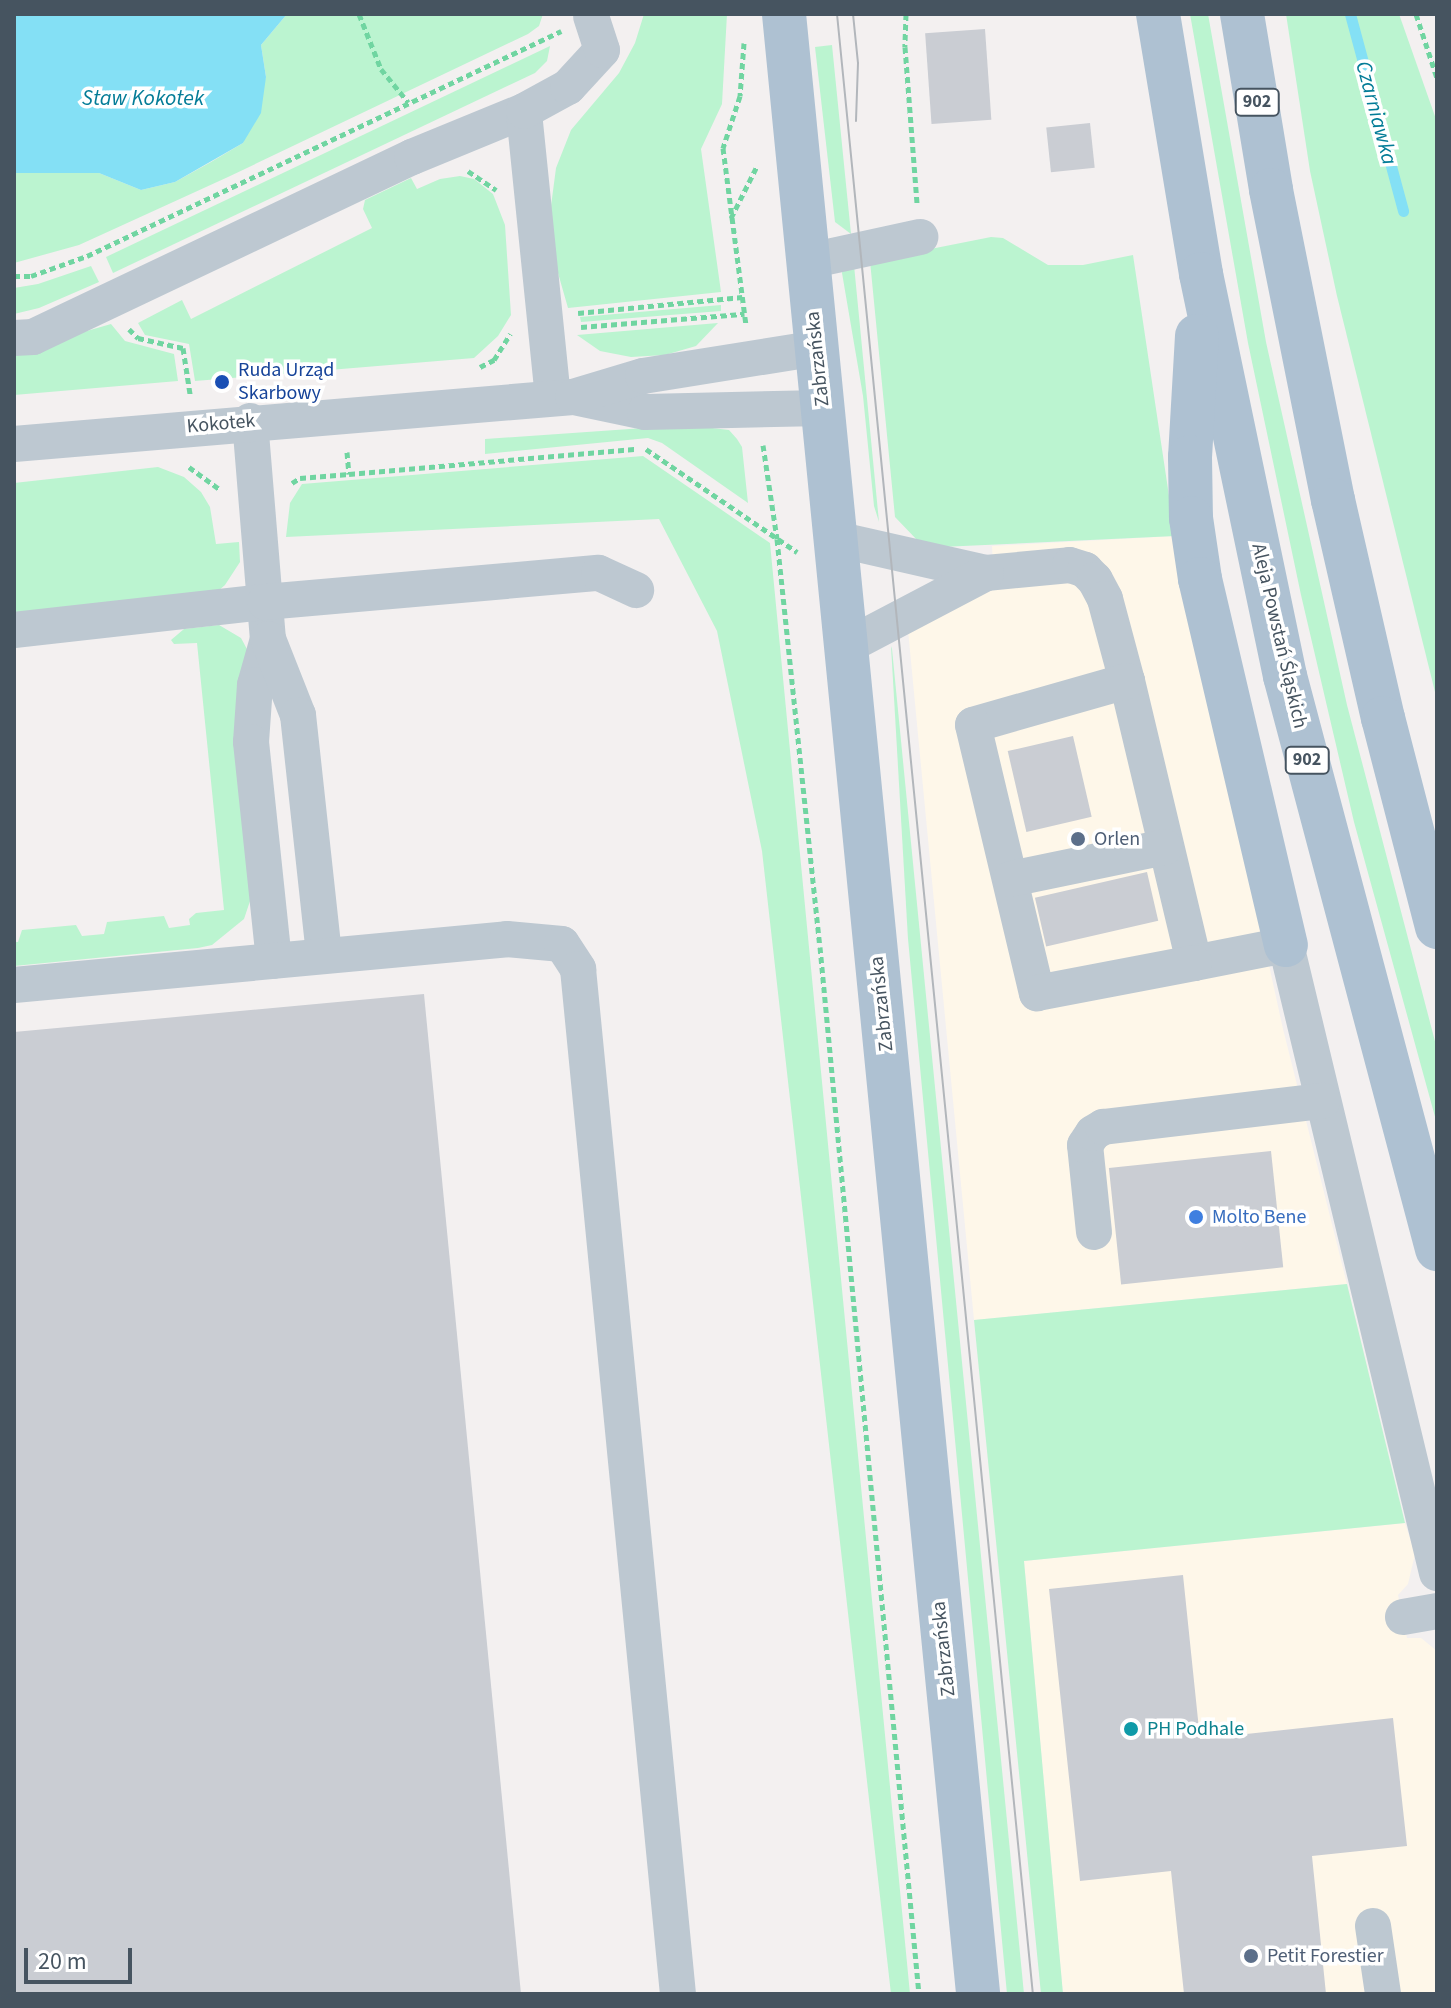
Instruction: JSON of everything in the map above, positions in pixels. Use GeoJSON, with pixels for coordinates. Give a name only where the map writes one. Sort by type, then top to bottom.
{"type":"FeatureCollection","features":[{"type":"Feature","properties":{"kind":"main road","name":"Aleja Powstań Śląskich"},"geometry":{"type":"LineString","coordinates":[[1158,14],[1201,274],[1285,676],[1437,1249]]}},
{"type":"Feature","properties":{"kind":"main road","name":"902"},"geometry":{"type":"LineString","coordinates":[[1242,14],[1271,190],[1333,500],[1383,718],[1437,927]]}},
{"type":"Feature","properties":{"kind":"main road","name":"Zabrzańska"},"geometry":{"type":"LineString","coordinates":[[764,21],[809,261],[978,1994]]}},
{"type":"Feature","properties":{"kind":"main road"},"geometry":{"type":"LineString","coordinates":[[1201,274],[1190,457],[1191,518],[1200,579],[1286,945]]}},
{"type":"Feature","properties":{"kind":"street"},"geometry":{"type":"LineString","coordinates":[[14,338],[33,337],[412,157],[524,111],[568,87],[602,50],[591,17]]}},
{"type":"Feature","properties":{"kind":"street"},"geometry":{"type":"LineString","coordinates":[[524,111],[559,323],[563,397]]}},
{"type":"Feature","properties":{"kind":"street"},"geometry":{"type":"LineString","coordinates":[[809,261],[920,237]]}},
{"type":"Feature","properties":{"kind":"street","name":"Kokotek"},"geometry":{"type":"LineString","coordinates":[[14,444],[250,421],[563,397],[643,376],[817,348]]}},
{"type":"Feature","properties":{"kind":"street","name":"Kokotek"},"geometry":{"type":"LineString","coordinates":[[563,397],[645,412],[823,408]]}},
{"type":"Feature","properties":{"kind":"street"},"geometry":{"type":"LineString","coordinates":[[250,421],[268,639],[298,715],[324,956]]}},
{"type":"Feature","properties":{"kind":"street"},"geometry":{"type":"LineString","coordinates":[[836,539],[986,573],[1070,565],[1085,570],[1105,599],[1194,963]]}},
{"type":"Feature","properties":{"kind":"street"},"geometry":{"type":"LineString","coordinates":[[14,630],[265,602],[599,573],[636,590]]}},
{"type":"Feature","properties":{"kind":"street"},"geometry":{"type":"LineString","coordinates":[[847,646],[986,573]]}},
{"type":"Feature","properties":{"kind":"street"},"geometry":{"type":"LineString","coordinates":[[268,639],[250,718],[274,961]]}},
{"type":"Feature","properties":{"kind":"street"},"geometry":{"type":"LineString","coordinates":[[1127,681],[973,725],[1037,993],[1286,945],[1437,1573]]}},
{"type":"Feature","properties":{"kind":"street"},"geometry":{"type":"LineString","coordinates":[[1011,879],[1165,847]]}},
{"type":"Feature","properties":{"kind":"street"},"geometry":{"type":"LineString","coordinates":[[14,985],[507,939],[562,944],[578,969],[678,1994]]}},
{"type":"Feature","properties":{"kind":"street"},"geometry":{"type":"LineString","coordinates":[[1094,1232],[1085,1145],[1093,1133],[1103,1127],[1322,1101]]}},
{"type":"Feature","properties":{"kind":"street"},"geometry":{"type":"LineString","coordinates":[[1373,1926],[1383,1994]]}},
{"type":"Feature","properties":{"kind":"path"},"geometry":{"type":"LineString","coordinates":[[359,14],[381,69],[408,102]]}},
{"type":"Feature","properties":{"kind":"path"},"geometry":{"type":"LineString","coordinates":[[906,14],[905,47],[920,237]]}},
{"type":"Feature","properties":{"kind":"path"},"geometry":{"type":"LineString","coordinates":[[1416,14],[1437,78]]}},
{"type":"Feature","properties":{"kind":"path"},"geometry":{"type":"LineString","coordinates":[[14,276],[31,276],[87,256],[591,17]]}},
{"type":"Feature","properties":{"kind":"path"},"geometry":{"type":"LineString","coordinates":[[752,360],[730,219],[723,148],[764,21]]}},
{"type":"Feature","properties":{"kind":"path"},"geometry":{"type":"LineString","coordinates":[[456,169],[480,177],[500,194]]}},
{"type":"Feature","properties":{"kind":"path"},"geometry":{"type":"LineString","coordinates":[[559,323],[584,311],[742,297]]}},
{"type":"Feature","properties":{"kind":"path"},"geometry":{"type":"LineString","coordinates":[[477,369],[494,360],[514,326],[559,323],[582,327],[744,314]]}},
{"type":"Feature","properties":{"kind":"path"},"geometry":{"type":"LineString","coordinates":[[185,354],[190,395]]}},
{"type":"Feature","properties":{"kind":"path"},"geometry":{"type":"LineString","coordinates":[[175,396],[205,393]]}},
{"type":"Feature","properties":{"kind":"path"},"geometry":{"type":"LineString","coordinates":[[758,411],[777,539],[820,947],[919,1994]]}},
{"type":"Feature","properties":{"kind":"path"},"geometry":{"type":"LineString","coordinates":[[343,414],[349,474]]}},
{"type":"Feature","properties":{"kind":"path"},"geometry":{"type":"LineString","coordinates":[[180,463],[219,488],[231,522],[280,518],[284,495],[300,478],[645,448],[777,539]]}},
{"type":"Feature","properties":{"kind":"shaded area"},"geometry":{"type":"Polygon","coordinates":[[[1175,536],[1283,1029],[1347,1284],[974,1320],[908,630],[994,583],[992,546],[1175,536]]]}},
{"type":"Feature","properties":{"kind":"shaded area"},"geometry":{"type":"Polygon","coordinates":[[[1405,1523],[1415,1554],[1408,1584],[1398,1595],[1407,1638],[1421,1638],[1437,1651],[1437,1994],[1063,1994],[1024,1561],[1405,1523]]]}},
{"type":"Feature","properties":{"kind":"green space"},"geometry":{"type":"Polygon","coordinates":[[[287,14],[543,14],[539,26],[528,34],[228,177],[79,245],[14,263],[14,173],[99,173],[141,190],[175,182],[211,162],[243,143],[266,77],[261,45],[287,14]]]}},
{"type":"Feature","properties":{"kind":"green space"},"geometry":{"type":"Polygon","coordinates":[[[644,14],[727,14],[722,104],[701,149],[721,292],[568,308],[554,259],[551,206],[556,168],[571,130],[619,73],[635,43],[644,14]]]}},
{"type":"Feature","properties":{"kind":"green space"},"geometry":{"type":"Polygon","coordinates":[[[1190,14],[1208,14],[1266,342],[1347,705],[1437,1049],[1437,1124],[1354,822],[1301,595],[1248,343],[1190,14]]]}},
{"type":"Feature","properties":{"kind":"green space"},"geometry":{"type":"Polygon","coordinates":[[[1286,14],[1399,14],[1437,122],[1437,700],[1337,296],[1310,171],[1286,14]]]}},
{"type":"Feature","properties":{"kind":"green space"},"geometry":{"type":"Polygon","coordinates":[[[832,45],[851,234],[835,222],[815,47],[832,45]]]}},
{"type":"Feature","properties":{"kind":"green space"},"geometry":{"type":"Polygon","coordinates":[[[550,46],[547,61],[535,73],[113,273],[106,257],[550,46]]]}},
{"type":"Feature","properties":{"kind":"green space"},"geometry":{"type":"Polygon","coordinates":[[[460,176],[474,179],[493,194],[505,225],[511,315],[498,336],[474,358],[195,381],[189,344],[145,335],[138,323],[182,300],[191,319],[372,228],[363,209],[365,200],[411,178],[417,189],[440,179],[460,176]]]}},
{"type":"Feature","properties":{"kind":"green space"},"geometry":{"type":"Polygon","coordinates":[[[991,237],[1003,238],[1048,265],[1083,265],[1133,255],[1175,536],[941,547],[918,541],[895,517],[870,261],[991,237]]]}},
{"type":"Feature","properties":{"kind":"green space"},"geometry":{"type":"Polygon","coordinates":[[[854,265],[879,522],[874,506],[863,396],[842,273],[843,267],[854,265]]]}},
{"type":"Feature","properties":{"kind":"green space"},"geometry":{"type":"Polygon","coordinates":[[[91,266],[99,282],[39,308],[14,314],[14,288],[38,284],[91,266]]]}},
{"type":"Feature","properties":{"kind":"green space"},"geometry":{"type":"Polygon","coordinates":[[[721,305],[721,311],[581,322],[580,317],[721,305]]]}},
{"type":"Feature","properties":{"kind":"green space"},"geometry":{"type":"Polygon","coordinates":[[[718,323],[696,346],[665,355],[631,357],[600,351],[577,335],[718,323]]]}},
{"type":"Feature","properties":{"kind":"green space"},"geometry":{"type":"Polygon","coordinates":[[[111,324],[125,341],[174,354],[178,381],[14,395],[14,352],[111,324]]]}},
{"type":"Feature","properties":{"kind":"green space"},"geometry":{"type":"Polygon","coordinates":[[[687,425],[729,430],[737,439],[742,447],[748,503],[662,443],[648,438],[485,454],[485,439],[687,425]]]}},
{"type":"Feature","properties":{"kind":"green space"},"geometry":{"type":"Polygon","coordinates":[[[643,456],[770,543],[910,1994],[891,1994],[762,851],[717,631],[659,519],[286,537],[290,503],[302,484],[643,456]]]}},
{"type":"Feature","properties":{"kind":"green space"},"geometry":{"type":"Polygon","coordinates":[[[158,467],[184,477],[201,492],[210,507],[216,544],[239,542],[240,562],[225,585],[218,591],[14,613],[14,483],[158,467]]]}},
{"type":"Feature","properties":{"kind":"green space"},"geometry":{"type":"Polygon","coordinates":[[[219,625],[241,638],[248,651],[251,898],[244,919],[212,945],[198,948],[14,966],[14,942],[18,942],[22,930],[76,925],[82,936],[104,934],[107,922],[164,916],[169,928],[190,925],[189,919],[196,913],[224,910],[197,643],[174,644],[171,640],[184,629],[219,625]]]}},
{"type":"Feature","properties":{"kind":"green space"},"geometry":{"type":"Polygon","coordinates":[[[891,646],[1024,1994],[1007,1994],[908,939],[891,646]]]}},
{"type":"Feature","properties":{"kind":"green space"},"geometry":{"type":"Polygon","coordinates":[[[1347,1284],[1405,1523],[1024,1561],[1063,1994],[1041,1994],[974,1320],[1347,1284]]]}},
{"type":"Feature","properties":{"kind":"water","name":"Staw Kokotek"},"geometry":{"type":"Polygon","coordinates":[[[14,14],[287,14],[261,45],[266,77],[261,113],[243,143],[175,182],[141,190],[99,173],[14,173],[14,14]]]}},
{"type":"Feature","properties":{"kind":"building"},"geometry":{"type":"Polygon","coordinates":[[[985,29],[991,120],[931,124],[925,33],[985,29]]]}},
{"type":"Feature","properties":{"kind":"building"},"geometry":{"type":"Polygon","coordinates":[[[1090,123],[1095,168],[1051,172],[1046,128],[1090,123]]]}},
{"type":"Feature","properties":{"kind":"building"},"geometry":{"type":"Polygon","coordinates":[[[1073,736],[1092,817],[1026,832],[1008,751],[1073,736]]]}},
{"type":"Feature","properties":{"kind":"building"},"geometry":{"type":"Polygon","coordinates":[[[1147,872],[1158,921],[1046,947],[1035,898],[1147,872]]]}},
{"type":"Feature","properties":{"kind":"building"},"geometry":{"type":"Polygon","coordinates":[[[424,994],[521,1994],[14,1994],[14,1032],[424,994]]]}},
{"type":"Feature","properties":{"kind":"building","name":"Molto Bene"},"geometry":{"type":"Polygon","coordinates":[[[1271,1151],[1283,1267],[1121,1284],[1109,1168],[1271,1151]]]}},
{"type":"Feature","properties":{"kind":"building","name":"PH Podhale"},"geometry":{"type":"Polygon","coordinates":[[[1183,1575],[1200,1739],[1393,1718],[1407,1846],[1312,1856],[1326,1994],[1184,1994],[1171,1871],[1080,1881],[1049,1589],[1183,1575]]]}},
{"type":"Feature","properties":{"kind":"waterway","name":"Czarniawka"},"geometry":{"type":"LineString","coordinates":[[1350,14],[1403,211]]}},
{"type":"Feature","properties":{"kind":"tram line"},"geometry":{"type":"LineString","coordinates":[[837,14],[1033,1994]]}},
{"type":"Feature","properties":{"kind":"tram line"},"geometry":{"type":"LineString","coordinates":[[853,14],[858,63],[856,121]]}},
{"type":"Feature","properties":{"kind":"place","name":"Ruda Urząd Skarbowy"},"geometry":{"type":"Point","coordinates":[222,382]}},
{"type":"Feature","properties":{"kind":"place","name":"Orlen"},"geometry":{"type":"Point","coordinates":[1078,839]}},
{"type":"Feature","properties":{"kind":"place","name":"Molto Bene"},"geometry":{"type":"Point","coordinates":[1196,1217]}},
{"type":"Feature","properties":{"kind":"place","name":"PH Podhale"},"geometry":{"type":"Point","coordinates":[1131,1729]}},
{"type":"Feature","properties":{"kind":"place","name":"Petit Forestier"},"geometry":{"type":"Point","coordinates":[1251,1956]}}]}
